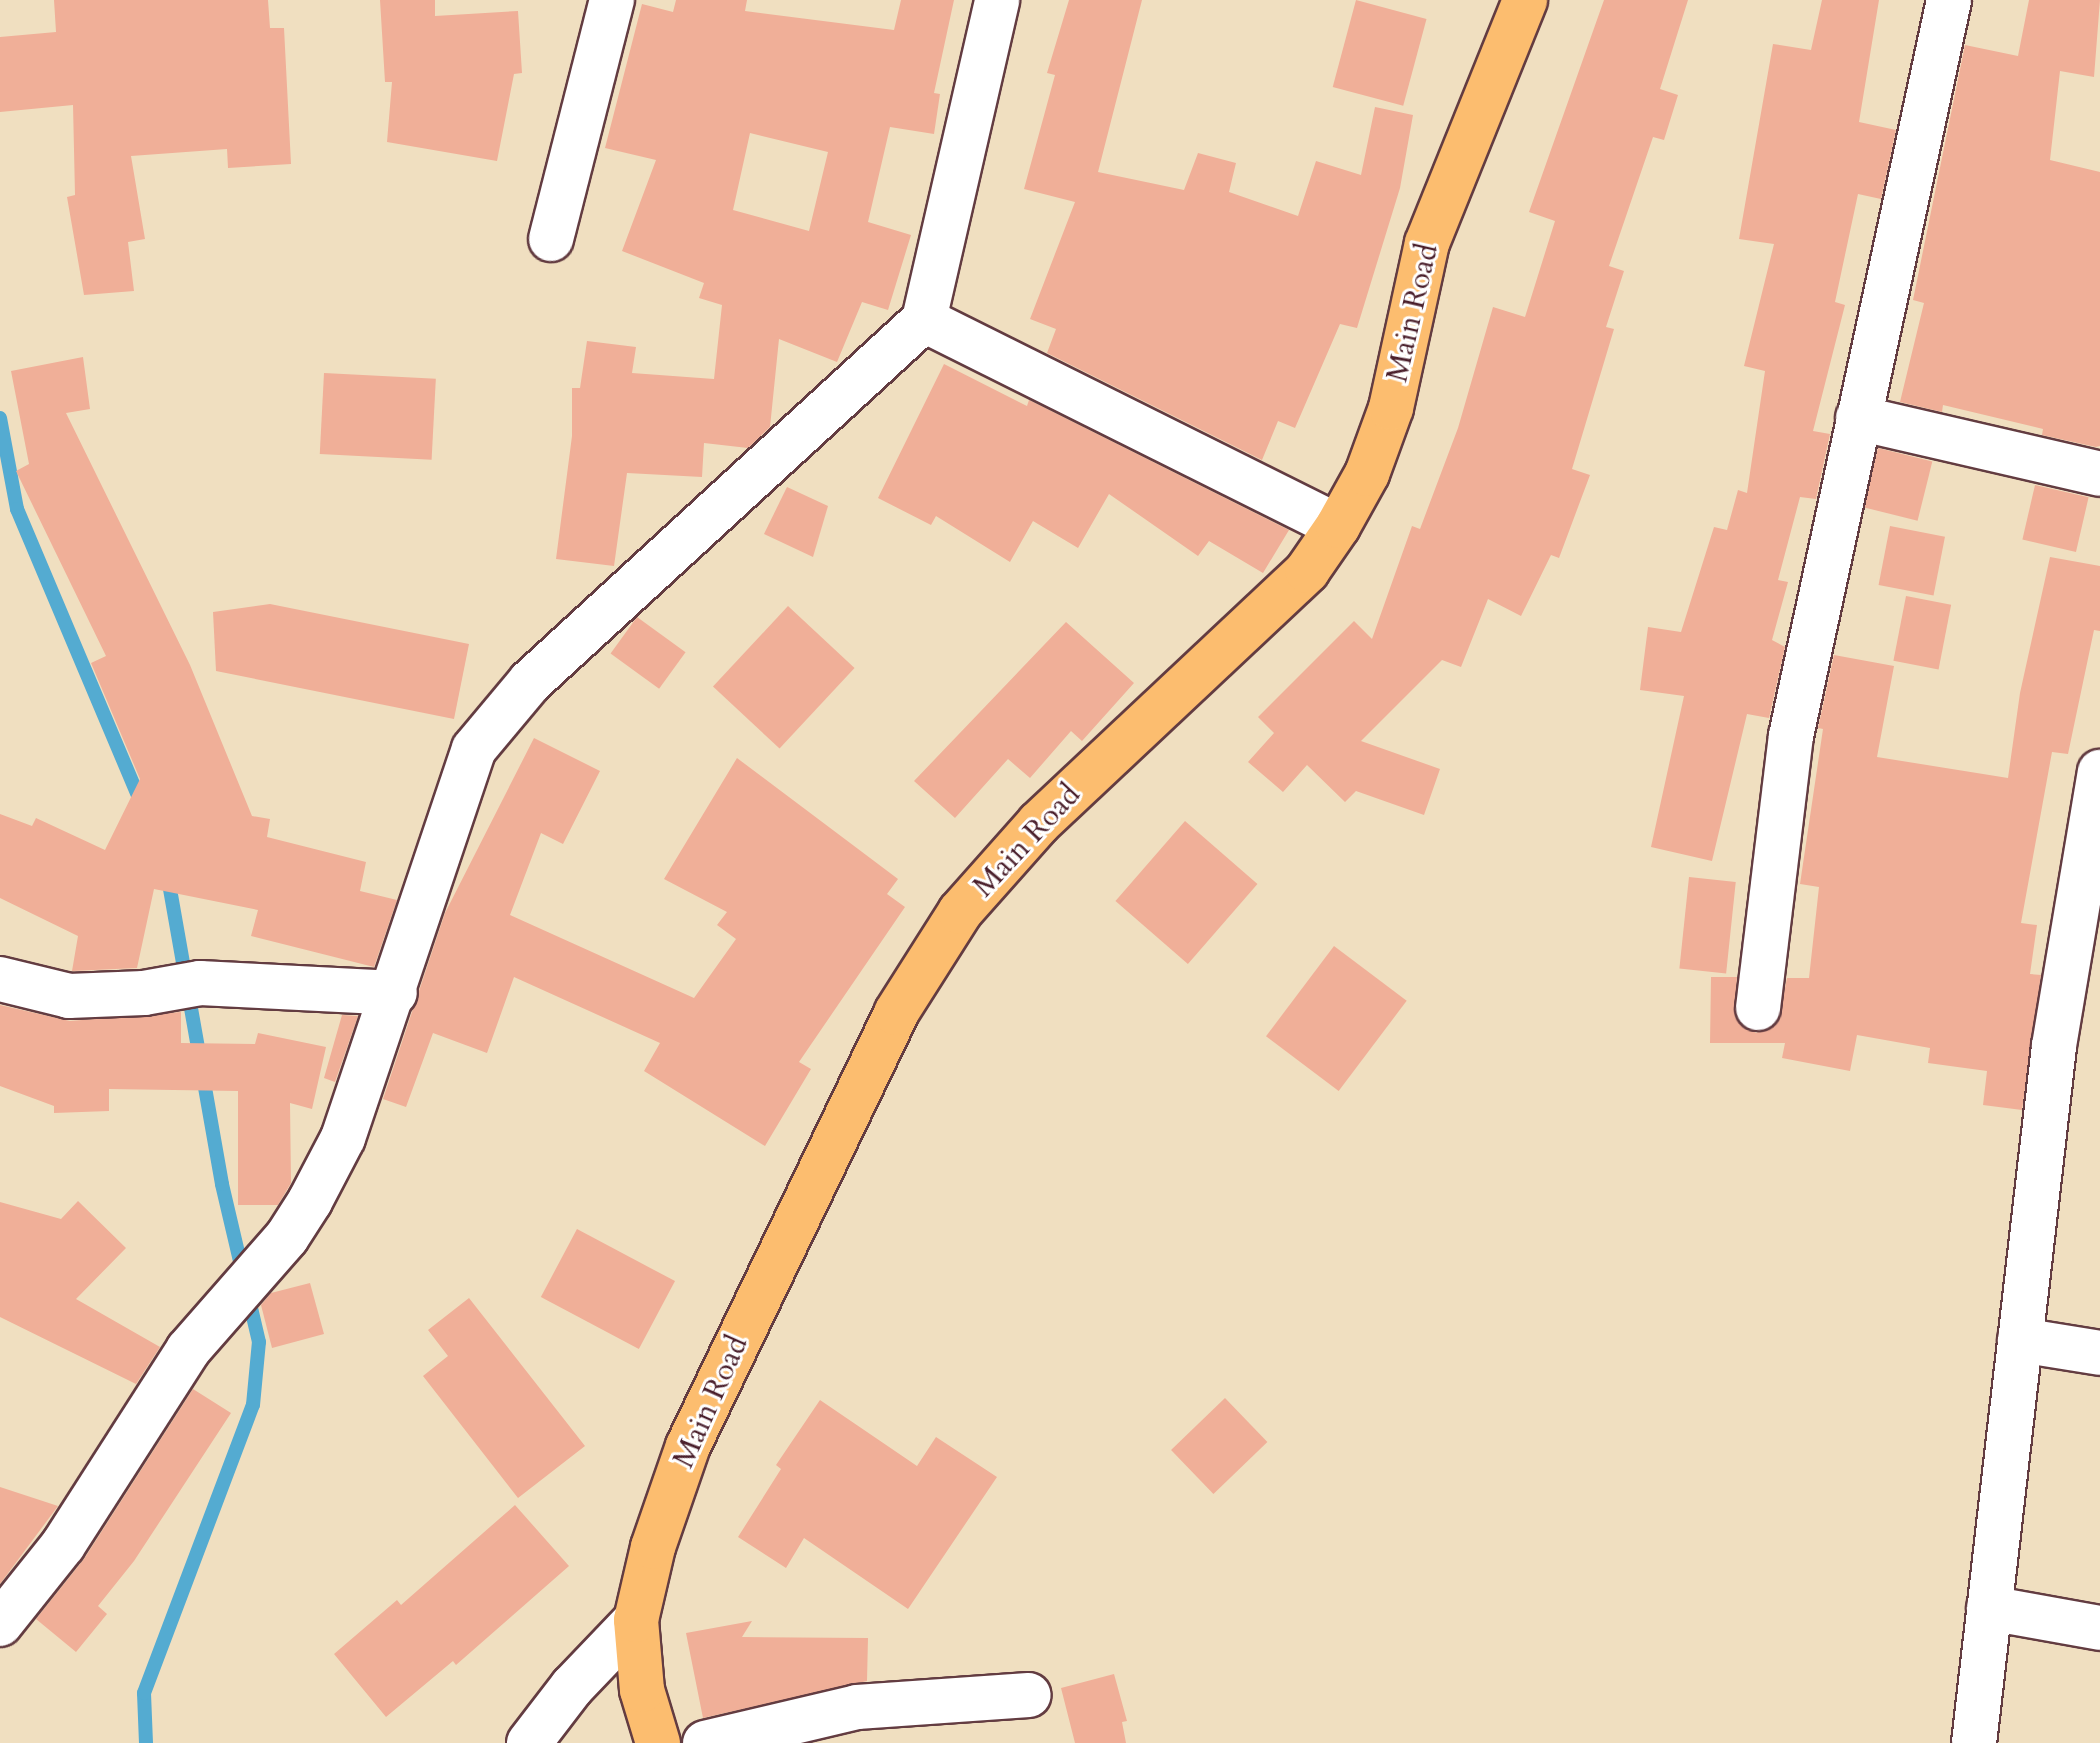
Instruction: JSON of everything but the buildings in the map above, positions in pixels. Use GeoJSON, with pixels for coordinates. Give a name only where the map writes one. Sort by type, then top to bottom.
{"type":"FeatureCollection","features":[{"type":"Feature","properties":{"kind":"main road","name":"Main Road"},"geometry":{"type":"LineString","coordinates":[[658,1743],[642,1690],[636,1620],[653,1547],[688,1446],[896,1013],[960,912],[1039,823],[1307,571],[1338,526],[1367,474],[1391,408],[1427,243],[1525,0]]}},
{"type":"Feature","properties":{"kind":"street"},"geometry":{"type":"LineString","coordinates":[[551,239],[612,0]]}},
{"type":"Feature","properties":{"kind":"street"},"geometry":{"type":"LineString","coordinates":[[0,1624],[63,1545],[188,1350],[287,1237],[343,1138],[395,993],[474,749],[530,682],[924,320],[997,0]]}},
{"type":"Feature","properties":{"kind":"street"},"geometry":{"type":"LineString","coordinates":[[1758,1008],[1791,736],[1949,0]]}},
{"type":"Feature","properties":{"kind":"street"},"geometry":{"type":"LineString","coordinates":[[924,320],[1338,526]]}},
{"type":"Feature","properties":{"kind":"street"},"geometry":{"type":"LineString","coordinates":[[1858,418],[2100,474]]}},
{"type":"Feature","properties":{"kind":"street"},"geometry":{"type":"LineString","coordinates":[[1974,1743],[2054,1046],[2100,772]]}},
{"type":"Feature","properties":{"kind":"street"},"geometry":{"type":"LineString","coordinates":[[0,979],[69,996],[184,986],[395,993]]}},
{"type":"Feature","properties":{"kind":"street"},"geometry":{"type":"LineString","coordinates":[[2020,1340],[2100,1353]]}},
{"type":"Feature","properties":{"kind":"street"},"geometry":{"type":"LineString","coordinates":[[1989,1608],[2100,1628]]}},
{"type":"Feature","properties":{"kind":"street"},"geometry":{"type":"LineString","coordinates":[[529,1743],[636,1620]]}},
{"type":"Feature","properties":{"kind":"street"},"geometry":{"type":"LineString","coordinates":[[705,1743],[857,1707],[1029,1695]]}},
{"type":"Feature","properties":{"kind":"waterway"},"geometry":{"type":"LineString","coordinates":[[0,418],[17,509],[142,805]]}},
{"type":"Feature","properties":{"kind":"waterway"},"geometry":{"type":"LineString","coordinates":[[146,1743],[144,1693],[253,1405],[259,1342],[222,1184],[168,877]]}}]}
